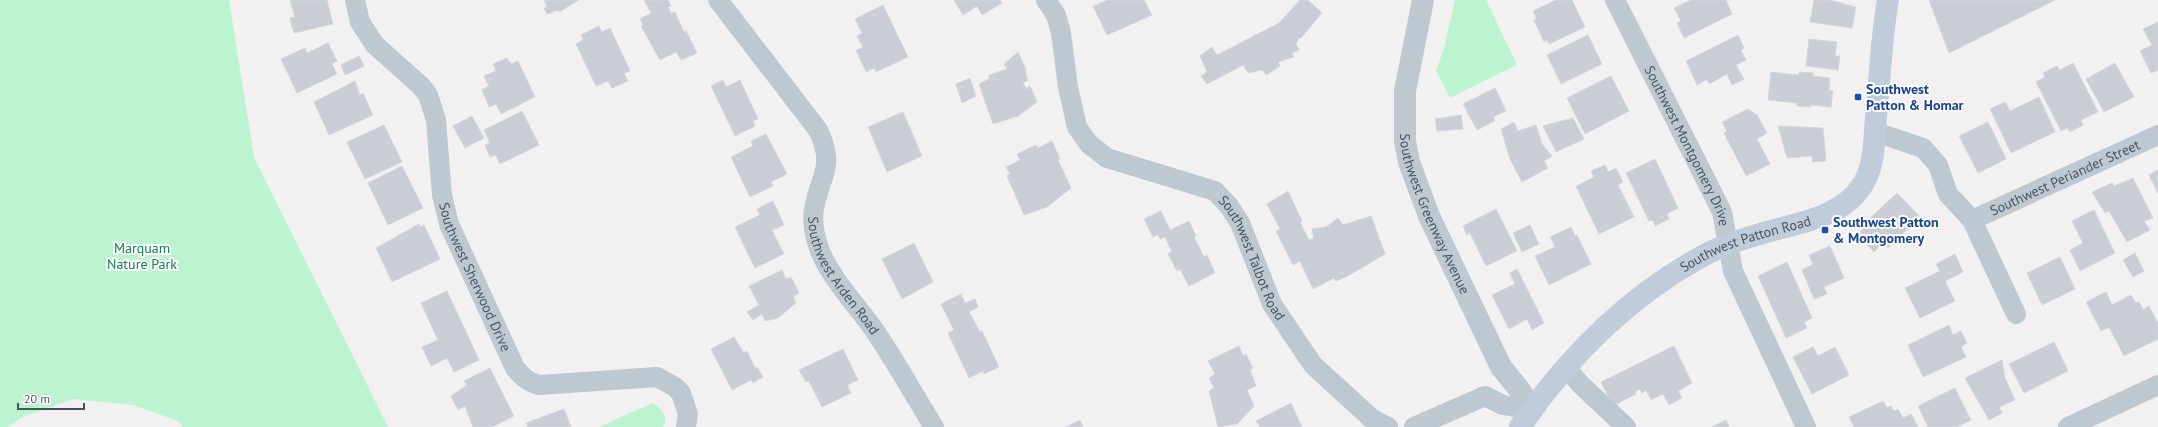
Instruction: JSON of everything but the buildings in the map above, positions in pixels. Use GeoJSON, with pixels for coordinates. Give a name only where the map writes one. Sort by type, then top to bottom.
{"type":"FeatureCollection","features":[{"type":"Feature","properties":{"kind":"main road","name":"Southwest Patton Road"},"geometry":{"type":"LineString","coordinates":[[1526,419],[1566,367],[1589,342],[1627,306],[1700,258],[1728,244],[1830,213],[1854,196],[1870,170],[1888,0]]}},
{"type":"Feature","properties":{"kind":"street","name":"Southwest Sherwood Drive"},"geometry":{"type":"LineString","coordinates":[[355,0],[360,22],[371,40],[421,86],[428,95],[436,120],[442,195],[449,224],[515,368],[521,376],[539,386],[658,377],[675,387],[681,393],[688,414],[686,427]]}},
{"type":"Feature","properties":{"kind":"street","name":"Southwest Arden Road"},"geometry":{"type":"LineString","coordinates":[[718,0],[818,130],[825,148],[826,173],[814,208],[813,219],[818,245],[830,268],[875,331],[934,427]]}},
{"type":"Feature","properties":{"kind":"street","name":"Southwest Talbot Road"},"geometry":{"type":"LineString","coordinates":[[1046,0],[1056,15],[1061,33],[1068,87],[1077,127],[1089,144],[1107,158],[1215,191],[1229,206],[1240,223],[1272,304],[1313,365],[1371,418],[1388,427]]}},
{"type":"Feature","properties":{"kind":"street","name":"Southwest Greenway Avenue"},"geometry":{"type":"LineString","coordinates":[[1423,0],[1405,91],[1405,141],[1409,162],[1429,216],[1501,367],[1519,389],[1526,419]]}},
{"type":"Feature","properties":{"kind":"street","name":"Southwest Montgomery Drive"},"geometry":{"type":"LineString","coordinates":[[1615,0],[1722,212],[1733,271],[1806,427]]}},
{"type":"Feature","properties":{"kind":"street"},"geometry":{"type":"LineString","coordinates":[[1875,132],[1923,148],[1938,165],[1948,194],[1972,220],[2016,314]]}},
{"type":"Feature","properties":{"kind":"street","name":"Southwest Periander Street"},"geometry":{"type":"LineString","coordinates":[[1972,220],[2158,135]]}},
{"type":"Feature","properties":{"kind":"street"},"geometry":{"type":"LineString","coordinates":[[1566,367],[1580,384],[1626,427]]}},
{"type":"Feature","properties":{"kind":"street"},"geometry":{"type":"LineString","coordinates":[[2068,427],[2158,385]]}},
{"type":"Feature","properties":{"kind":"street"},"geometry":{"type":"LineString","coordinates":[[1414,427],[1485,396],[1526,419]]}},
{"type":"Feature","properties":{"kind":"green space","name":"Marquam Nature Park"},"geometry":{"type":"Polygon","coordinates":[[[0,0],[229,0],[254,157],[388,427],[183,427],[178,421],[133,405],[73,399],[25,416],[7,427],[0,427],[0,0]]]}},
{"type":"Feature","properties":{"kind":"green space"},"geometry":{"type":"Polygon","coordinates":[[[1455,0],[1486,0],[1517,65],[1450,98],[1436,71],[1444,48],[1455,0]]]}},
{"type":"Feature","properties":{"kind":"green space"},"geometry":{"type":"Polygon","coordinates":[[[652,403],[661,410],[665,416],[665,423],[663,427],[599,427],[652,403]]]}},
{"type":"Feature","properties":{"kind":"place","name":"Southwest Patton & Homar"},"geometry":{"type":"Point","coordinates":[1858,97]}},
{"type":"Feature","properties":{"kind":"place","name":"Southwest Patton & Montgomery"},"geometry":{"type":"Point","coordinates":[1825,230]}}]}
